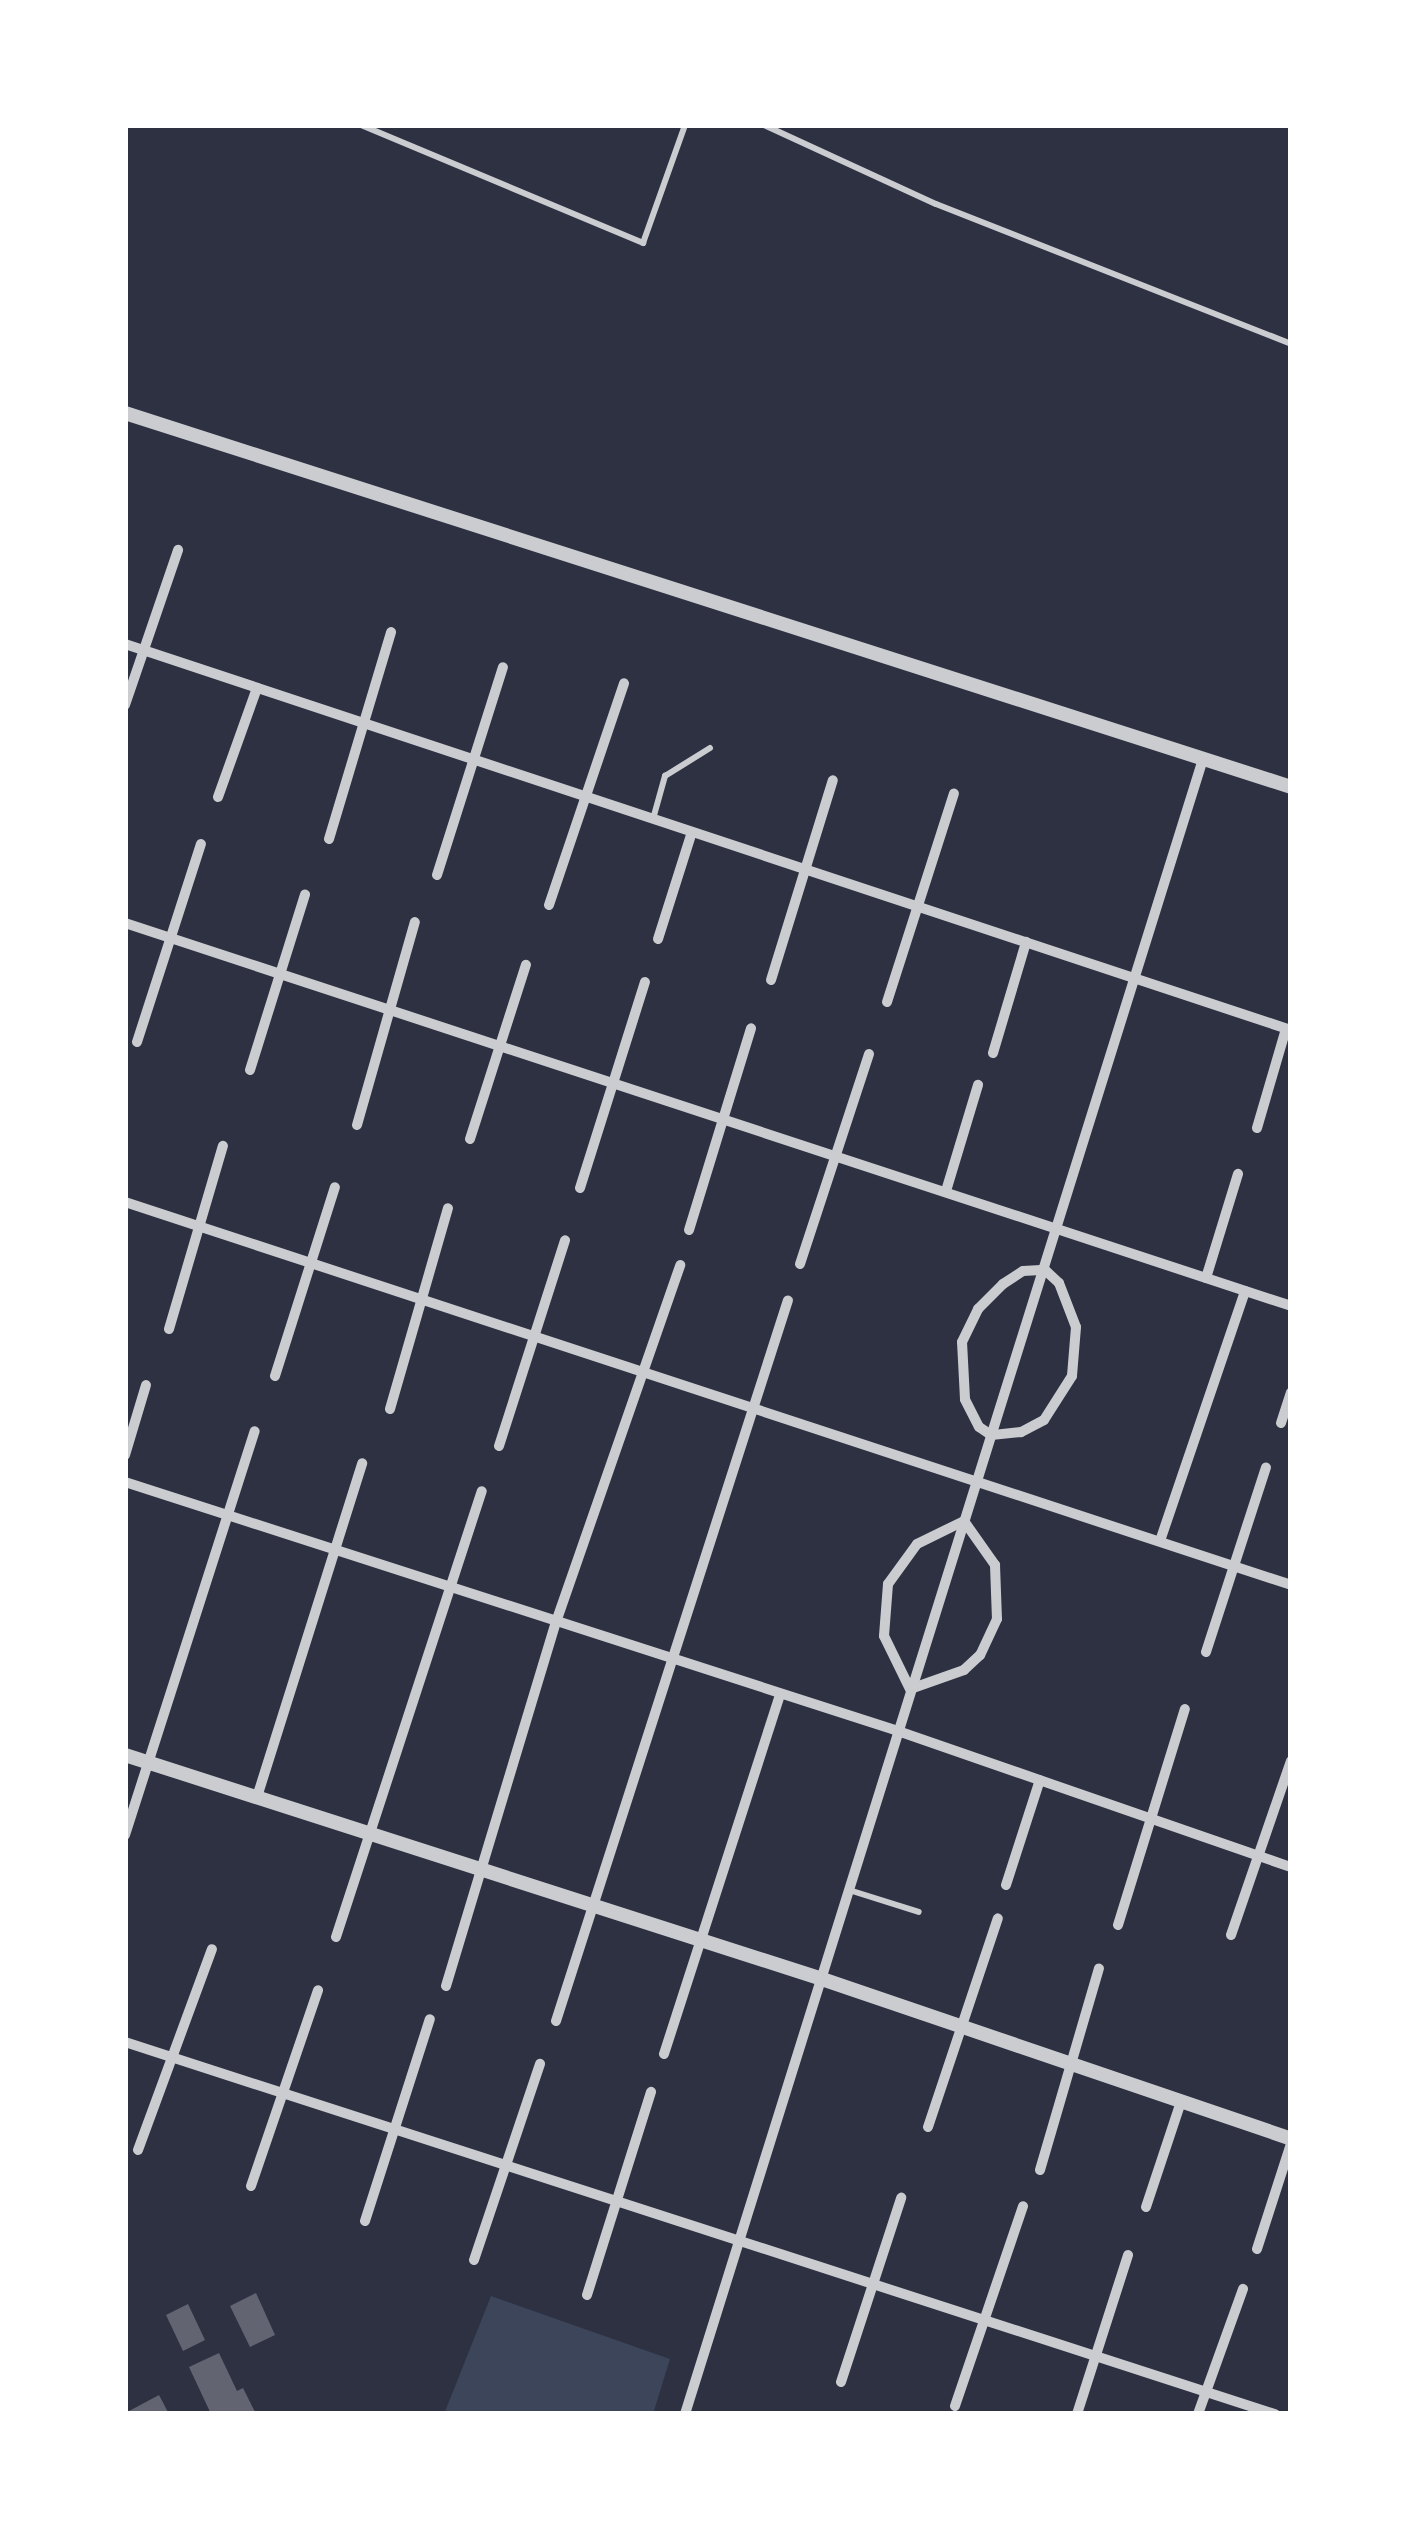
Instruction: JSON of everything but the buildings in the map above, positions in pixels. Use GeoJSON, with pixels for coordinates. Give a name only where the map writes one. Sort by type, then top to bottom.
{"type":"FeatureCollection","features":[{"type":"Feature","properties":{"kind":"street"},"geometry":{"type":"LineString","coordinates":[[125,413],[1291,788]]}},
{"type":"Feature","properties":{"kind":"street"},"geometry":{"type":"LineString","coordinates":[[125,705],[178,550]]}},
{"type":"Feature","properties":{"kind":"street"},"geometry":{"type":"LineString","coordinates":[[329,840],[390,632]]}},
{"type":"Feature","properties":{"kind":"street"},"geometry":{"type":"LineString","coordinates":[[125,644],[1289,1029],[1257,1128]]}},
{"type":"Feature","properties":{"kind":"street"},"geometry":{"type":"LineString","coordinates":[[437,875],[503,667]]}},
{"type":"Feature","properties":{"kind":"street"},"geometry":{"type":"LineString","coordinates":[[549,906],[624,684]]}},
{"type":"Feature","properties":{"kind":"street"},"geometry":{"type":"LineString","coordinates":[[218,797],[257,688]]}},
{"type":"Feature","properties":{"kind":"street"},"geometry":{"type":"LineString","coordinates":[[685,2414],[895,1730],[1139,980],[1203,759]]}},
{"type":"Feature","properties":{"kind":"street"},"geometry":{"type":"LineString","coordinates":[[771,980],[802,868],[833,780]]}},
{"type":"Feature","properties":{"kind":"street"},"geometry":{"type":"LineString","coordinates":[[887,1002],[914,906],[954,793]]}},
{"type":"Feature","properties":{"kind":"street"},"geometry":{"type":"LineString","coordinates":[[658,939],[692,832]]}},
{"type":"Feature","properties":{"kind":"street"},"geometry":{"type":"LineString","coordinates":[[137,1042],[200,844]]}},
{"type":"Feature","properties":{"kind":"street"},"geometry":{"type":"LineString","coordinates":[[250,1070],[305,894]]}},
{"type":"Feature","properties":{"kind":"street"},"geometry":{"type":"LineString","coordinates":[[356,1125],[415,922]]}},
{"type":"Feature","properties":{"kind":"street"},"geometry":{"type":"LineString","coordinates":[[125,923],[1291,1306]]}},
{"type":"Feature","properties":{"kind":"street"},"geometry":{"type":"LineString","coordinates":[[994,1053],[1026,942]]}},
{"type":"Feature","properties":{"kind":"street"},"geometry":{"type":"LineString","coordinates":[[470,1139],[526,966]]}},
{"type":"Feature","properties":{"kind":"street"},"geometry":{"type":"LineString","coordinates":[[580,1188],[617,1084],[645,982]]}},
{"type":"Feature","properties":{"kind":"street"},"geometry":{"type":"LineString","coordinates":[[690,1230],[751,1028]]}},
{"type":"Feature","properties":{"kind":"street"},"geometry":{"type":"LineString","coordinates":[[800,1264],[870,1054]]}},
{"type":"Feature","properties":{"kind":"street"},"geometry":{"type":"LineString","coordinates":[[946,1191],[978,1085]]}},
{"type":"Feature","properties":{"kind":"street"},"geometry":{"type":"LineString","coordinates":[[170,1328],[224,1146]]}},
{"type":"Feature","properties":{"kind":"street"},"geometry":{"type":"LineString","coordinates":[[1206,1278],[1238,1174]]}},
{"type":"Feature","properties":{"kind":"street"},"geometry":{"type":"LineString","coordinates":[[276,1376],[335,1188]]}},
{"type":"Feature","properties":{"kind":"street"},"geometry":{"type":"LineString","coordinates":[[125,1202],[1291,1585]]}},
{"type":"Feature","properties":{"kind":"street"},"geometry":{"type":"LineString","coordinates":[[390,1409],[448,1208]]}},
{"type":"Feature","properties":{"kind":"street"},"geometry":{"type":"LineString","coordinates":[[499,1446],[566,1240]]}},
{"type":"Feature","properties":{"kind":"street"},"geometry":{"type":"LineString","coordinates":[[446,1986],[556,1622],[638,1370],[680,1264]]}},
{"type":"Feature","properties":{"kind":"street"},"geometry":{"type":"LineString","coordinates":[[1044,1270],[1059,1283],[1076,1327],[1072,1376],[1044,1420],[1021,1432],[991,1435],[978,1427],[966,1399],[962,1342],[978,1309],[1003,1284],[1023,1272],[1044,1270]]}},
{"type":"Feature","properties":{"kind":"street"},"geometry":{"type":"LineString","coordinates":[[1160,1541],[1245,1291]]}},
{"type":"Feature","properties":{"kind":"street"},"geometry":{"type":"LineString","coordinates":[[556,2020],[749,1406],[788,1300]]}},
{"type":"Feature","properties":{"kind":"street"},"geometry":{"type":"LineString","coordinates":[[125,1455],[146,1385]]}},
{"type":"Feature","properties":{"kind":"street"},"geometry":{"type":"LineString","coordinates":[[1282,1424],[1291,1393]]}},
{"type":"Feature","properties":{"kind":"street"},"geometry":{"type":"LineString","coordinates":[[125,1836],[255,1431]]}},
{"type":"Feature","properties":{"kind":"street"},"geometry":{"type":"LineString","coordinates":[[257,1797],[362,1462]]}},
{"type":"Feature","properties":{"kind":"street"},"geometry":{"type":"LineString","coordinates":[[1206,1652],[1266,1467]]}},
{"type":"Feature","properties":{"kind":"street"},"geometry":{"type":"LineString","coordinates":[[125,1482],[895,1730],[1291,1867]]}},
{"type":"Feature","properties":{"kind":"street"},"geometry":{"type":"LineString","coordinates":[[336,1937],[482,1490]]}},
{"type":"Feature","properties":{"kind":"street"},"geometry":{"type":"LineString","coordinates":[[910,1689],[884,1636],[888,1584],[917,1544],[964,1521]]}},
{"type":"Feature","properties":{"kind":"street"},"geometry":{"type":"LineString","coordinates":[[910,1689],[964,1670],[980,1655],[997,1619],[995,1565],[964,1521]]}},
{"type":"Feature","properties":{"kind":"street"},"geometry":{"type":"LineString","coordinates":[[664,2054],[780,1694]]}},
{"type":"Feature","properties":{"kind":"street"},"geometry":{"type":"LineString","coordinates":[[1118,1925],[1147,1817],[1185,1709]]}},
{"type":"Feature","properties":{"kind":"street"},"geometry":{"type":"LineString","coordinates":[[125,1755],[819,1978],[1291,2141],[1257,2250]]}},
{"type":"Feature","properties":{"kind":"street"},"geometry":{"type":"LineString","coordinates":[[1230,1935],[1291,1761]]}},
{"type":"Feature","properties":{"kind":"street"},"geometry":{"type":"LineString","coordinates":[[1006,1885],[1040,1780]]}},
{"type":"Feature","properties":{"kind":"street"},"geometry":{"type":"LineString","coordinates":[[928,2127],[998,1918]]}},
{"type":"Feature","properties":{"kind":"street"},"geometry":{"type":"LineString","coordinates":[[138,2150],[168,2056],[212,1948]]}},
{"type":"Feature","properties":{"kind":"street"},"geometry":{"type":"LineString","coordinates":[[1040,2170],[1099,1968]]}},
{"type":"Feature","properties":{"kind":"street"},"geometry":{"type":"LineString","coordinates":[[251,2186],[318,1990]]}},
{"type":"Feature","properties":{"kind":"street"},"geometry":{"type":"LineString","coordinates":[[365,2220],[398,2129],[430,2019]]}},
{"type":"Feature","properties":{"kind":"street"},"geometry":{"type":"LineString","coordinates":[[125,2042],[1275,2414]]}},
{"type":"Feature","properties":{"kind":"street"},"geometry":{"type":"LineString","coordinates":[[474,2260],[540,2064]]}},
{"type":"Feature","properties":{"kind":"street"},"geometry":{"type":"LineString","coordinates":[[587,2294],[651,2092]]}},
{"type":"Feature","properties":{"kind":"street"},"geometry":{"type":"LineString","coordinates":[[1146,2207],[1180,2102]]}},
{"type":"Feature","properties":{"kind":"street"},"geometry":{"type":"LineString","coordinates":[[841,2382],[876,2286],[901,2198]]}},
{"type":"Feature","properties":{"kind":"street"},"geometry":{"type":"LineString","coordinates":[[955,2406],[1023,2206]]}},
{"type":"Feature","properties":{"kind":"street"},"geometry":{"type":"LineString","coordinates":[[1077,2414],[1128,2255]]}},
{"type":"Feature","properties":{"kind":"street"},"geometry":{"type":"LineString","coordinates":[[1198,2414],[1243,2290]]}},
{"type":"Feature","properties":{"kind":"lane"},"geometry":{"type":"LineString","coordinates":[[361,125],[643,243],[685,125]]}},
{"type":"Feature","properties":{"kind":"lane"},"geometry":{"type":"LineString","coordinates":[[764,125],[936,204],[1291,344]]}},
{"type":"Feature","properties":{"kind":"lane"},"geometry":{"type":"LineString","coordinates":[[653,819],[665,776],[710,748]]}},
{"type":"Feature","properties":{"kind":"lane"},"geometry":{"type":"LineString","coordinates":[[846,1890],[919,1912]]}},
{"type":"Feature","properties":{"kind":"shaded area"},"geometry":{"type":"Polygon","coordinates":[[[491,2296],[670,2359],[653,2414],[444,2414],[491,2296]]]}}]}
